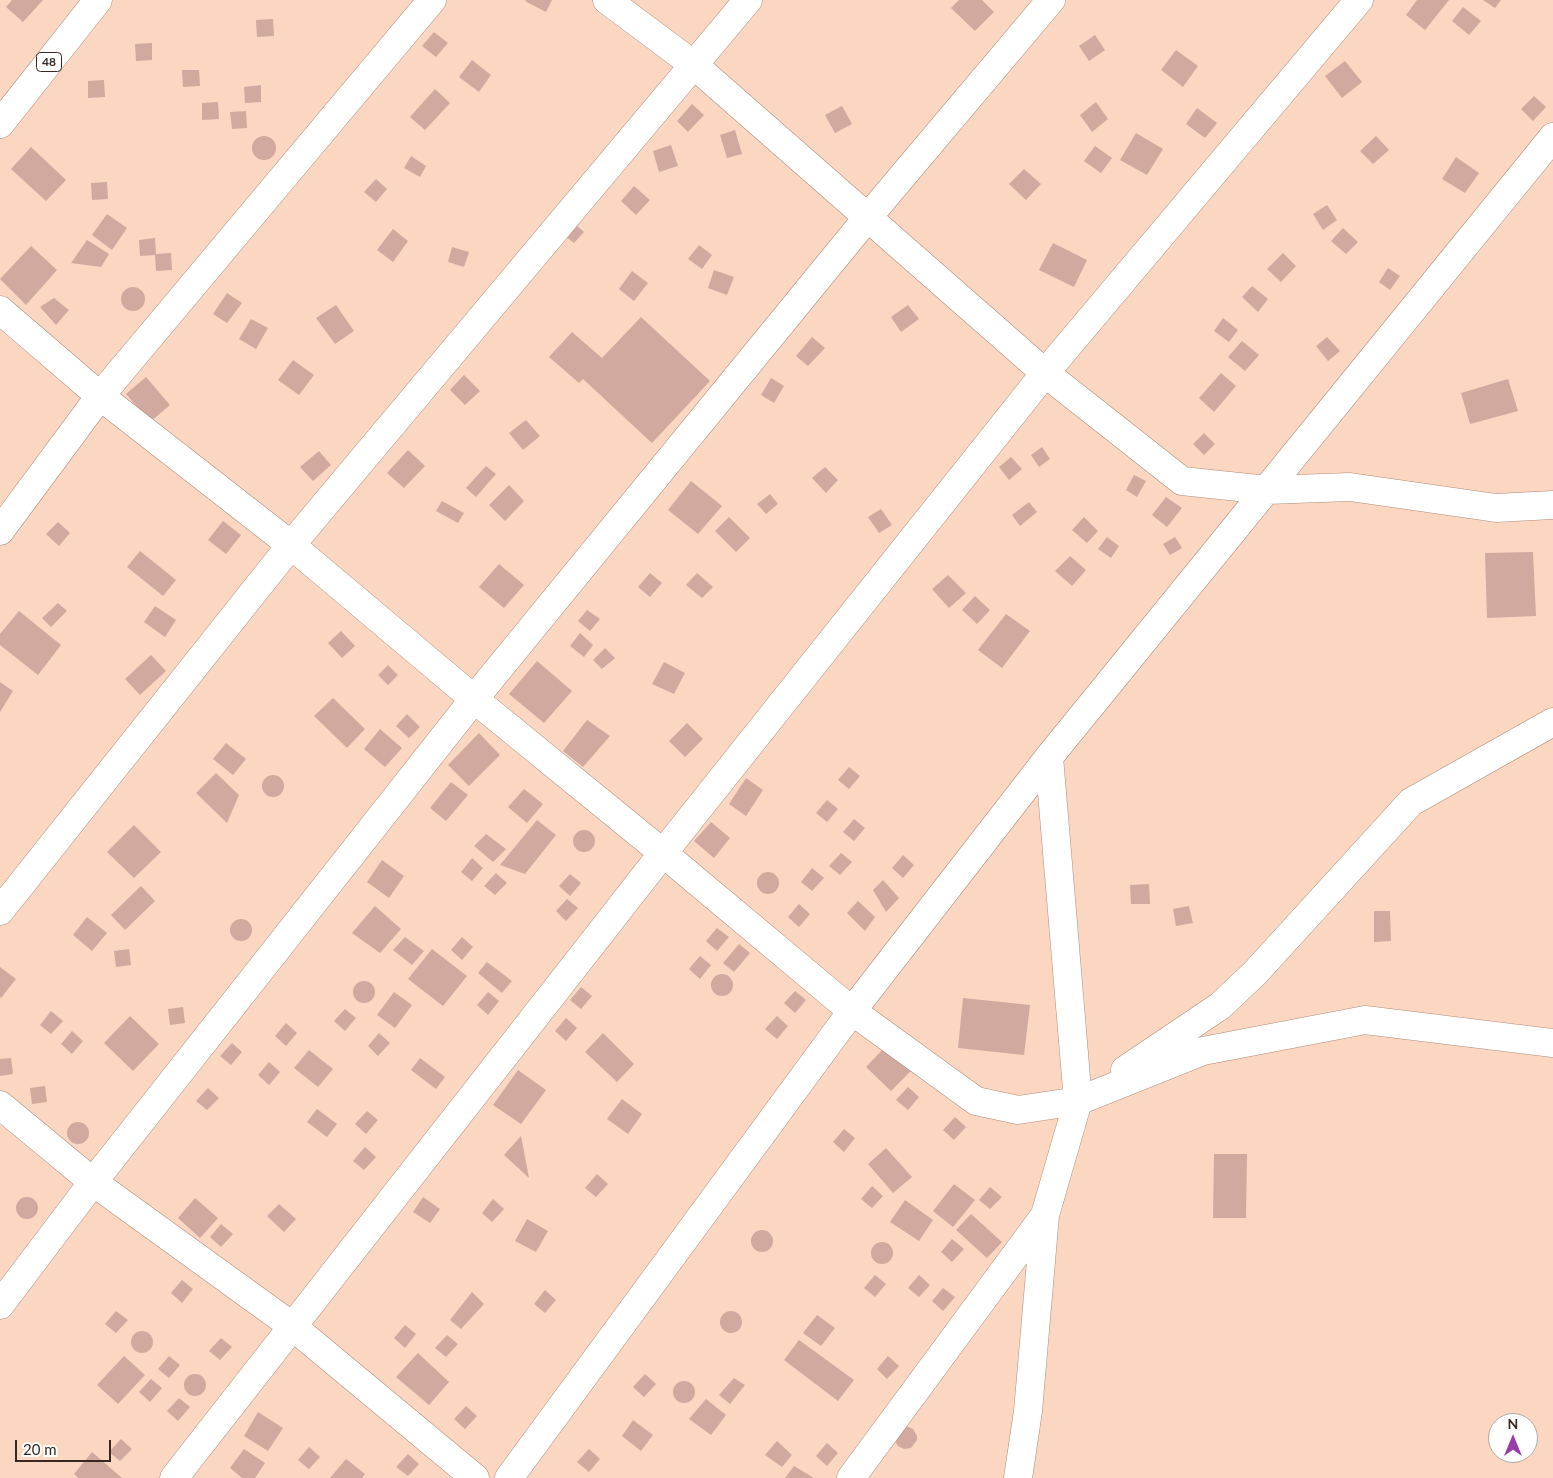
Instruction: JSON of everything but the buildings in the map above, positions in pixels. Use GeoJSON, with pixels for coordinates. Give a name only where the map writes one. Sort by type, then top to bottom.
{"type":"FeatureCollection","features":[{"type":"Feature","properties":{"kind":"street","name":"48"},"geometry":{"type":"LineString","coordinates":[[0,124],[9,100],[98,0]]}},
{"type":"Feature","properties":{"kind":"street"},"geometry":{"type":"LineString","coordinates":[[0,531],[100,396],[432,0]]}},
{"type":"Feature","properties":{"kind":"street"},"geometry":{"type":"LineString","coordinates":[[607,0],[694,65],[1045,373],[1182,481],[1267,490],[1350,487],[1496,508],[1553,505]]}},
{"type":"Feature","properties":{"kind":"street"},"geometry":{"type":"LineString","coordinates":[[0,911],[291,545],[748,0]]}},
{"type":"Feature","properties":{"kind":"street"},"geometry":{"type":"LineString","coordinates":[[0,1304],[93,1182],[474,699],[868,217],[1052,0]]}},
{"type":"Feature","properties":{"kind":"street"},"geometry":{"type":"LineString","coordinates":[[174,1478],[663,853],[1045,373],[1359,0]]}},
{"type":"Feature","properties":{"kind":"street"},"geometry":{"type":"LineString","coordinates":[[509,1478],[852,1011],[1049,757],[1553,137]]}},
{"type":"Feature","properties":{"kind":"street"},"geometry":{"type":"LineString","coordinates":[[0,310],[100,396],[291,545],[474,699],[663,853],[852,1011],[976,1101],[1018,1110],[1078,1101],[1203,1051],[1365,1020],[1553,1043]]}},
{"type":"Feature","properties":{"kind":"street"},"geometry":{"type":"LineString","coordinates":[[1078,1101],[1220,1006],[1255,973],[1411,802],[1553,722]]}},
{"type":"Feature","properties":{"kind":"street"},"geometry":{"type":"LineString","coordinates":[[1018,1478],[1028,1411],[1045,1215],[1078,1101],[1049,757]]}},
{"type":"Feature","properties":{"kind":"street"},"geometry":{"type":"LineString","coordinates":[[0,1105],[93,1182],[292,1326],[475,1478]]}},
{"type":"Feature","properties":{"kind":"street"},"geometry":{"type":"LineString","coordinates":[[851,1478],[1045,1215]]}}]}
